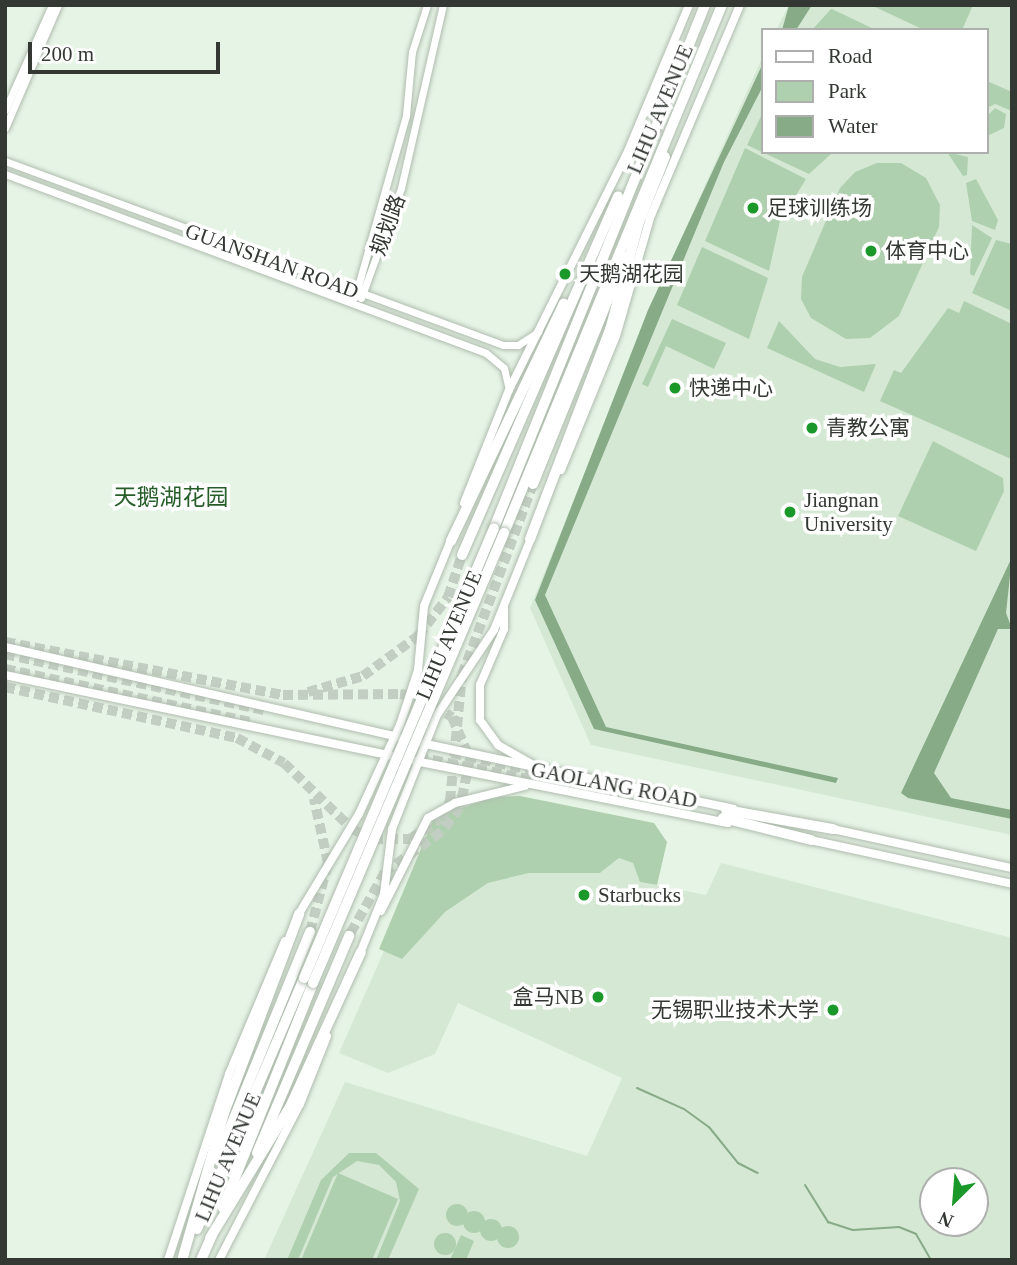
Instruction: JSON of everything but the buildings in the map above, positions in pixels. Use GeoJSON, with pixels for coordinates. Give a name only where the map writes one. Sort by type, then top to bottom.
{"type":"FeatureCollection","features":[{"type":"Feature","properties":{"kind":"highway","name":"LIHU AVENUE"},"geometry":{"type":"LineString","coordinates":[[499,530],[646,140],[702,5]]}},
{"type":"Feature","properties":{"kind":"highway","name":"LIHU AVENUE"},"geometry":{"type":"LineString","coordinates":[[183,1259],[309,981],[724,5]]}},
{"type":"Feature","properties":{"kind":"highway"},"geometry":{"type":"LineString","coordinates":[[533,484],[639,222],[703,51]]}},
{"type":"Feature","properties":{"kind":"highway"},"geometry":{"type":"LineString","coordinates":[[451,541],[646,140]]}},
{"type":"Feature","properties":{"kind":"highway"},"geometry":{"type":"LineString","coordinates":[[530,539],[610,330],[639,222]]}},
{"type":"Feature","properties":{"kind":"highway"},"geometry":{"type":"LineString","coordinates":[[462,555],[585,266]]}},
{"type":"Feature","properties":{"kind":"highway","name":"GAOLANG ROAD"},"geometry":{"type":"LineString","coordinates":[[811,840],[724,814],[833,829]]}},
{"type":"Feature","properties":{"kind":"highway"},"geometry":{"type":"LineString","coordinates":[[183,1259],[224,1113],[299,914]]}},
{"type":"Feature","properties":{"kind":"highway"},"geometry":{"type":"LineString","coordinates":[[201,1199],[310,932]]}},
{"type":"Feature","properties":{"kind":"highway"},"geometry":{"type":"LineString","coordinates":[[242,1185],[349,936]]}},
{"type":"Feature","properties":{"kind":"highway"},"geometry":{"type":"LineString","coordinates":[[210,1238],[290,1107],[361,952]]}},
{"type":"Feature","properties":{"kind":"highway","name":"LIHU AVENUE"},"geometry":{"type":"LineString","coordinates":[[201,1260],[309,981]]}},
{"type":"Feature","properties":{"kind":"main road"},"geometry":{"type":"LineString","coordinates":[[5,110],[52,5]]}},
{"type":"Feature","properties":{"kind":"main road"},"geometry":{"type":"LineString","coordinates":[[5,128],[58,5]]}},
{"type":"Feature","properties":{"kind":"main road","name":"规划路"},"geometry":{"type":"LineString","coordinates":[[354,293],[402,128],[412,52],[427,5]]}},
{"type":"Feature","properties":{"kind":"main road","name":"规划路"},"geometry":{"type":"LineString","coordinates":[[358,304],[419,125],[424,65],[443,5]]}},
{"type":"Feature","properties":{"kind":"main road"},"geometry":{"type":"LineString","coordinates":[[168,1260],[229,1074],[299,914],[395,736],[418,670],[424,606],[509,390],[628,151],[689,5]]}},
{"type":"Feature","properties":{"kind":"main road"},"geometry":{"type":"LineString","coordinates":[[219,1260],[300,1104],[384,894],[392,829],[425,744],[449,690],[494,630],[611,350],[650,218],[740,5]]}},
{"type":"Feature","properties":{"kind":"main road","name":"GUANSHAN ROAD"},"geometry":{"type":"LineString","coordinates":[[5,161],[354,293],[503,345],[518,345],[539,331]]}},
{"type":"Feature","properties":{"kind":"main road","name":"GUANSHAN ROAD"},"geometry":{"type":"LineString","coordinates":[[5,174],[358,304],[496,358],[510,380],[509,390]]}},
{"type":"Feature","properties":{"kind":"main road"},"geometry":{"type":"LineString","coordinates":[[354,293],[358,304]]}},
{"type":"Feature","properties":{"kind":"main road"},"geometry":{"type":"LineString","coordinates":[[505,599],[504,629],[477,699],[480,720],[498,746],[561,775]]}},
{"type":"Feature","properties":{"kind":"main road","name":"GAOLANG ROAD"},"geometry":{"type":"LineString","coordinates":[[5,648],[561,775],[1012,868]]}},
{"type":"Feature","properties":{"kind":"main road","name":"GAOLANG ROAD"},"geometry":{"type":"LineString","coordinates":[[5,675],[529,785],[811,840],[1012,884]]}},
{"type":"Feature","properties":{"kind":"main road"},"geometry":{"type":"LineString","coordinates":[[366,938],[428,818],[455,803],[529,785]]}},
{"type":"Feature","properties":{"kind":"shaded area","name":"Jiangnan University"},"geometry":{"type":"Polygon","coordinates":[[[789,5],[1012,5],[1012,835],[591,745],[530,608],[670,263],[762,58],[762,154],[989,154],[989,28],[777,28],[789,5]]]}},
{"type":"Feature","properties":{"kind":"shaded area","name":"无锡职业技术大学"},"geometry":{"type":"Polygon","coordinates":[[[619,858],[633,862],[640,882],[706,895],[721,863],[1012,938],[1012,1260],[264,1260],[345,1082],[587,1156],[622,1078],[458,1003],[435,1054],[388,1073],[339,1053],[384,951],[402,958],[445,912],[488,883],[529,873],[600,873],[619,858]]]}},
{"type":"Feature","properties":{"kind":"green space"},"geometry":{"type":"Polygon","coordinates":[[[871,5],[973,5],[963,28],[920,28],[871,5]]]}},
{"type":"Feature","properties":{"kind":"green space"},"geometry":{"type":"Polygon","coordinates":[[[832,9],[872,28],[814,28],[832,9]]]}},
{"type":"Feature","properties":{"kind":"green space"},"geometry":{"type":"Polygon","coordinates":[[[989,82],[1012,92],[1012,111],[995,104],[989,107],[989,82]]]}},
{"type":"Feature","properties":{"kind":"green space"},"geometry":{"type":"Polygon","coordinates":[[[995,108],[1006,114],[1004,128],[989,135],[989,114],[995,108]]]}},
{"type":"Feature","properties":{"kind":"green space"},"geometry":{"type":"Polygon","coordinates":[[[762,114],[762,152],[747,145],[762,114]]]}},
{"type":"Feature","properties":{"kind":"green space","name":"足球训练场"},"geometry":{"type":"Polygon","coordinates":[[[745,148],[806,179],[780,221],[769,271],[705,241],[745,148]]]}},
{"type":"Feature","properties":{"kind":"green space"},"geometry":{"type":"Polygon","coordinates":[[[766,154],[831,154],[809,174],[766,154]]]}},
{"type":"Feature","properties":{"kind":"green space"},"geometry":{"type":"Polygon","coordinates":[[[948,154],[968,157],[967,175],[963,176],[948,154]]]}},
{"type":"Feature","properties":{"kind":"green space","name":"体育中心"},"geometry":{"type":"Polygon","coordinates":[[[877,163],[901,163],[926,178],[940,205],[939,227],[899,316],[870,338],[846,339],[811,318],[801,299],[802,277],[840,188],[855,172],[877,163]]]}},
{"type":"Feature","properties":{"kind":"green space"},"geometry":{"type":"Polygon","coordinates":[[[976,179],[998,220],[995,230],[972,221],[966,183],[976,179]]]}},
{"type":"Feature","properties":{"kind":"green space"},"geometry":{"type":"Polygon","coordinates":[[[972,225],[992,238],[974,276],[970,274],[972,225]]]}},
{"type":"Feature","properties":{"kind":"green space"},"geometry":{"type":"Polygon","coordinates":[[[996,240],[1012,244],[1012,311],[972,293],[996,240]]]}},
{"type":"Feature","properties":{"kind":"green space"},"geometry":{"type":"Polygon","coordinates":[[[702,247],[768,278],[749,339],[677,305],[702,247]]]}},
{"type":"Feature","properties":{"kind":"green space"},"geometry":{"type":"Polygon","coordinates":[[[964,301],[1012,324],[1011,459],[880,401],[894,370],[901,373],[948,308],[959,313],[964,301]]]}},
{"type":"Feature","properties":{"kind":"green space"},"geometry":{"type":"Polygon","coordinates":[[[672,319],[726,343],[714,369],[666,346],[648,387],[642,384],[672,319]]]}},
{"type":"Feature","properties":{"kind":"green space"},"geometry":{"type":"Polygon","coordinates":[[[779,321],[815,359],[840,367],[876,364],[864,392],[767,348],[779,321]]]}},
{"type":"Feature","properties":{"kind":"green space"},"geometry":{"type":"Polygon","coordinates":[[[933,441],[1003,478],[1004,491],[976,551],[898,516],[933,441]]]}},
{"type":"Feature","properties":{"kind":"green space"},"geometry":{"type":"Polygon","coordinates":[[[520,796],[654,823],[667,842],[657,885],[640,882],[633,863],[619,858],[600,873],[529,873],[488,883],[445,912],[402,959],[379,949],[434,818],[492,797],[520,796]]]}},
{"type":"Feature","properties":{"kind":"green space"},"geometry":{"type":"Polygon","coordinates":[[[349,1153],[376,1153],[419,1189],[388,1260],[376,1260],[400,1201],[396,1182],[379,1165],[357,1161],[333,1177],[298,1260],[287,1260],[321,1180],[349,1153]]]}},
{"type":"Feature","properties":{"kind":"green space"},"geometry":{"type":"Polygon","coordinates":[[[338,1173],[398,1199],[372,1260],[301,1260],[338,1173]]]}},
{"type":"Feature","properties":{"kind":"green space"},"geometry":{"type":"Polygon","coordinates":[[[457,1204],[465,1207],[468,1215],[465,1223],[457,1226],[449,1223],[446,1215],[449,1207],[457,1204]]]}},
{"type":"Feature","properties":{"kind":"green space"},"geometry":{"type":"Polygon","coordinates":[[[474,1211],[482,1214],[485,1222],[482,1230],[474,1233],[466,1230],[463,1222],[466,1214],[474,1211]]]}},
{"type":"Feature","properties":{"kind":"green space"},"geometry":{"type":"Polygon","coordinates":[[[491,1219],[499,1222],[502,1230],[499,1238],[491,1241],[483,1238],[480,1230],[483,1222],[491,1219]]]}},
{"type":"Feature","properties":{"kind":"green space"},"geometry":{"type":"Polygon","coordinates":[[[508,1226],[516,1229],[519,1237],[516,1245],[508,1248],[500,1245],[497,1237],[500,1229],[508,1226]]]}},
{"type":"Feature","properties":{"kind":"green space"},"geometry":{"type":"Polygon","coordinates":[[[445,1233],[453,1236],[456,1244],[453,1252],[445,1255],[437,1252],[434,1244],[437,1236],[445,1233]]]}},
{"type":"Feature","properties":{"kind":"green space"},"geometry":{"type":"Polygon","coordinates":[[[461,1235],[474,1241],[466,1260],[450,1260],[461,1235]]]}},
{"type":"Feature","properties":{"kind":"water"},"geometry":{"type":"Polygon","coordinates":[[[789,5],[812,5],[797,28],[783,28],[789,5]]]}},
{"type":"Feature","properties":{"kind":"water"},"geometry":{"type":"Polygon","coordinates":[[[762,65],[762,88],[724,162],[545,595],[606,727],[838,778],[836,783],[594,729],[535,600],[648,310],[762,65]]]}},
{"type":"Feature","properties":{"kind":"water"},"geometry":{"type":"Polygon","coordinates":[[[1012,557],[1006,613],[1012,629],[998,629],[934,773],[951,798],[1012,810],[1012,819],[908,798],[901,793],[1012,557]]]}},
{"type":"Feature","properties":{"kind":"waterway"},"geometry":{"type":"LineString","coordinates":[[637,1088],[684,1109],[709,1127],[738,1163],[758,1173]]}},
{"type":"Feature","properties":{"kind":"waterway"},"geometry":{"type":"LineString","coordinates":[[805,1185],[828,1222],[853,1230],[899,1227],[916,1234],[931,1260]]}},
{"type":"Feature","properties":{"kind":"tunnel"},"geometry":{"type":"LineString","coordinates":[[5,687],[237,738],[284,763],[352,829],[373,839],[410,839],[441,818],[450,801],[462,675],[533,484]]}},
{"type":"Feature","properties":{"kind":"tunnel"},"geometry":{"type":"LineString","coordinates":[[308,692],[363,676],[418,636],[448,597],[462,555]]}},
{"type":"Feature","properties":{"kind":"tunnel"},"geometry":{"type":"LineString","coordinates":[[5,642],[283,695],[400,694],[421,697],[452,717],[470,759],[460,807],[441,832],[385,872],[349,936]]}},
{"type":"Feature","properties":{"kind":"tunnel"},"geometry":{"type":"LineString","coordinates":[[5,654],[264,710]]}},
{"type":"Feature","properties":{"kind":"tunnel"},"geometry":{"type":"LineString","coordinates":[[5,669],[254,723]]}},
{"type":"Feature","properties":{"kind":"tunnel"},"geometry":{"type":"LineString","coordinates":[[452,753],[619,789]]}},
{"type":"Feature","properties":{"kind":"tunnel"},"geometry":{"type":"LineString","coordinates":[[403,754],[659,805]]}},
{"type":"Feature","properties":{"kind":"tunnel"},"geometry":{"type":"LineString","coordinates":[[310,932],[328,863],[314,799]]}},
{"type":"Feature","properties":{"kind":"place","name":"足球训练场"},"geometry":{"type":"Point","coordinates":[753,208]}},
{"type":"Feature","properties":{"kind":"place","name":"体育中心"},"geometry":{"type":"Point","coordinates":[871,251]}},
{"type":"Feature","properties":{"kind":"place","name":"天鹅湖花园"},"geometry":{"type":"Point","coordinates":[565,274]}},
{"type":"Feature","properties":{"kind":"place","name":"快递中心"},"geometry":{"type":"Point","coordinates":[675,388]}},
{"type":"Feature","properties":{"kind":"place","name":"青教公寓"},"geometry":{"type":"Point","coordinates":[812,428]}},
{"type":"Feature","properties":{"kind":"place","name":"Jiangnan University"},"geometry":{"type":"Point","coordinates":[790,512]}},
{"type":"Feature","properties":{"kind":"place","name":"Starbucks"},"geometry":{"type":"Point","coordinates":[584,895]}},
{"type":"Feature","properties":{"kind":"place","name":"盒马NB"},"geometry":{"type":"Point","coordinates":[598,997]}},
{"type":"Feature","properties":{"kind":"place","name":"无锡职业技术大学"},"geometry":{"type":"Point","coordinates":[833,1010]}},
{"type":"Feature","properties":{"kind":"district","name":"天鹅湖花园"},"geometry":{"type":"Point","coordinates":[171,498]}}]}
